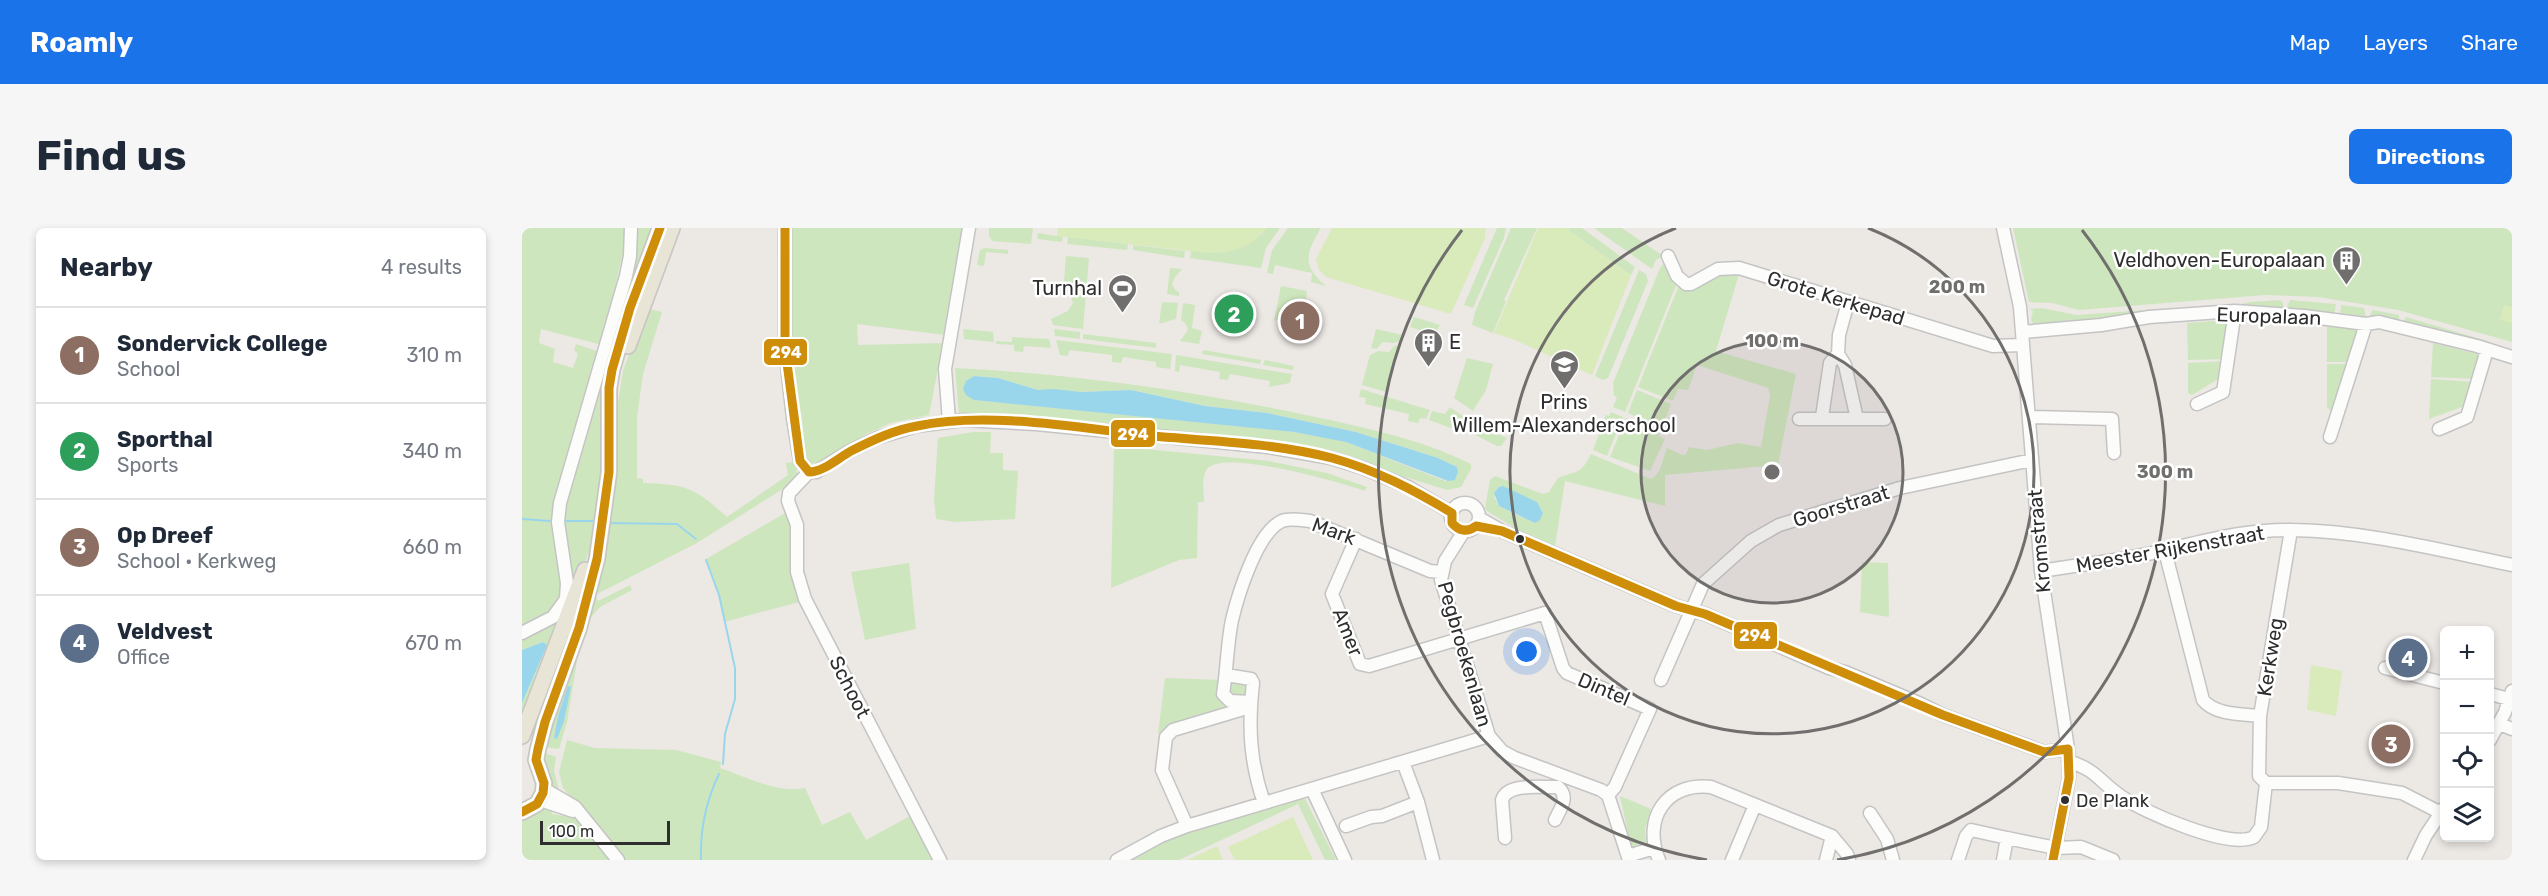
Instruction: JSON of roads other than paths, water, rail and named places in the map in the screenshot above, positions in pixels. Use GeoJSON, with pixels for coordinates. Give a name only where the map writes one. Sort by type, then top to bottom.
{"type":"FeatureCollection","features":[{"type":"Feature","properties":{"kind":"main road"},"geometry":{"type":"LineString","coordinates":[[522,812],[533,807],[540,791],[529,765],[539,729],[545,722],[579,628],[594,573],[609,472],[609,388],[617,349],[660,228]]}},
{"type":"Feature","properties":{"kind":"main road"},"geometry":{"type":"LineString","coordinates":[[610,412],[626,351],[672,228]]}},
{"type":"Feature","properties":{"kind":"main road"},"geometry":{"type":"LineString","coordinates":[[522,736],[599,533]]}},
{"type":"Feature","properties":{"kind":"main road"},"geometry":{"type":"LineString","coordinates":[[522,804],[540,791]]}},
{"type":"Feature","properties":{"kind":"street"},"geometry":{"type":"LineString","coordinates":[[522,633],[553,618],[566,599],[567,583],[558,522],[560,503],[626,276],[630,256],[631,228]]}},
{"type":"Feature","properties":{"kind":"street"},"geometry":{"type":"LineString","coordinates":[[785,228],[784,319],[787,373],[800,461],[809,472],[816,472],[877,438],[916,426],[949,421],[1036,424],[1293,450],[1363,468],[1454,509]]}},
{"type":"Feature","properties":{"kind":"street"},"geometry":{"type":"LineString","coordinates":[[949,421],[945,369],[969,228]]}},
{"type":"Feature","properties":{"kind":"street","name":"Kromstraat"},"geometry":{"type":"LineString","coordinates":[[2003,228],[2019,297],[2041,571],[2068,755]]}},
{"type":"Feature","properties":{"kind":"street","name":"Grote Kerkepad"},"geometry":{"type":"LineString","coordinates":[[1668,256],[1677,276],[1686,284],[1691,284],[1718,270],[1739,268],[1993,346],[2022,345]]}},
{"type":"Feature","properties":{"kind":"street"},"geometry":{"type":"LineString","coordinates":[[1848,303],[1839,335],[1838,354],[1845,365],[1857,419]]}},
{"type":"Feature","properties":{"kind":"street"},"geometry":{"type":"LineString","coordinates":[[2198,404],[2223,392],[2235,311]]}},
{"type":"Feature","properties":{"kind":"street","name":"Europalaan"},"geometry":{"type":"LineString","coordinates":[[2022,332],[2101,325],[2149,317],[2235,311],[2304,316],[2366,324],[2379,322],[2512,357]]}},
{"type":"Feature","properties":{"kind":"street"},"geometry":{"type":"LineString","coordinates":[[2330,438],[2366,324]]}},
{"type":"Feature","properties":{"kind":"street"},"geometry":{"type":"LineString","coordinates":[[2439,429],[2467,417],[2487,350]]}},
{"type":"Feature","properties":{"kind":"street"},"geometry":{"type":"LineString","coordinates":[[1822,417],[1830,363],[1838,354]]}},
{"type":"Feature","properties":{"kind":"street"},"geometry":{"type":"LineString","coordinates":[[1799,419],[1822,417],[1885,419]]}},
{"type":"Feature","properties":{"kind":"street"},"geometry":{"type":"LineString","coordinates":[[2029,417],[2112,419],[2114,453]]}},
{"type":"Feature","properties":{"kind":"street","name":"Goorstraat"},"geometry":{"type":"LineString","coordinates":[[1661,680],[1703,584],[1751,541],[1779,525],[1900,488],[2032,460]]}},
{"type":"Feature","properties":{"kind":"street","name":"Schoot"},"geometry":{"type":"LineString","coordinates":[[809,472],[789,493],[790,505],[797,525],[797,572],[805,599],[940,860]]}},
{"type":"Feature","properties":{"kind":"street"},"geometry":{"type":"LineString","coordinates":[[1478,522],[1478,510],[1470,503],[1465,502],[1454,509],[1452,523],[1460,529],[1478,522],[1690,613],[1705,614],[1829,668],[1845,672],[1910,699],[1943,715],[2043,752],[2068,755],[2069,778],[2055,854]]}},
{"type":"Feature","properties":{"kind":"street","name":"Mark"},"geometry":{"type":"LineString","coordinates":[[1251,704],[1226,699],[1223,694],[1232,620],[1244,582],[1259,547],[1272,528],[1283,521],[1296,519],[1310,521],[1430,571],[1441,572]]}},
{"type":"Feature","properties":{"kind":"street","name":"Pegbroekenlaan"},"geometry":{"type":"LineString","coordinates":[[1460,529],[1441,572],[1489,736],[1502,751],[1560,781],[1600,790],[1608,795]]}},
{"type":"Feature","properties":{"kind":"street","name":"Meester Rijkenstraat"},"geometry":{"type":"LineString","coordinates":[[2041,571],[2165,551],[2214,537],[2291,530],[2347,533],[2512,565]]}},
{"type":"Feature","properties":{"kind":"street","name":"Kerkweg"},"geometry":{"type":"LineString","coordinates":[[2068,755],[2088,768],[2122,797],[2193,831],[2239,840],[2248,840],[2258,832],[2261,827],[2266,783],[2259,776],[2260,716],[2291,530]]}},
{"type":"Feature","properties":{"kind":"street","name":"Amer"},"geometry":{"type":"LineString","coordinates":[[1356,539],[1332,594],[1360,664],[1369,666],[1460,637]]}},
{"type":"Feature","properties":{"kind":"street"},"geometry":{"type":"LineString","coordinates":[[2165,551],[2203,700],[2208,706],[2218,710],[2260,716]]}},
{"type":"Feature","properties":{"kind":"street","name":"Dintel"},"geometry":{"type":"LineString","coordinates":[[1460,637],[1545,613],[1563,668],[1567,673],[1650,709],[1615,787],[1608,795]]}},
{"type":"Feature","properties":{"kind":"street"},"geometry":{"type":"LineString","coordinates":[[2385,668],[2440,682]]}},
{"type":"Feature","properties":{"kind":"street"},"geometry":{"type":"LineString","coordinates":[[1226,675],[1251,679],[1250,743],[1254,773],[1264,803]]}},
{"type":"Feature","properties":{"kind":"street"},"geometry":{"type":"LineString","coordinates":[[2494,694],[2511,695],[2494,734]]}},
{"type":"Feature","properties":{"kind":"street"},"geometry":{"type":"LineString","coordinates":[[1187,826],[1162,770],[1166,737],[1173,730],[1251,704]]}},
{"type":"Feature","properties":{"kind":"street"},"geometry":{"type":"LineString","coordinates":[[2500,724],[2512,729]]}},
{"type":"Feature","properties":{"kind":"street"},"geometry":{"type":"LineString","coordinates":[[1117,860],[1161,836],[1187,826],[1489,736]]}},
{"type":"Feature","properties":{"kind":"street"},"geometry":{"type":"LineString","coordinates":[[1403,762],[1418,802],[1433,860]]}},
{"type":"Feature","properties":{"kind":"street"},"geometry":{"type":"LineString","coordinates":[[1505,838],[1502,800],[1507,791],[1511,789],[1560,781],[1564,800],[1555,820]]}},
{"type":"Feature","properties":{"kind":"street"},"geometry":{"type":"LineString","coordinates":[[2266,783],[2338,783],[2402,794],[2440,809]]}},
{"type":"Feature","properties":{"kind":"street"},"geometry":{"type":"LineString","coordinates":[[1608,795],[1629,858],[1656,854],[1653,838],[1655,819],[1661,808],[1680,790],[1700,785],[1711,787],[1832,836],[1847,854],[1849,860]]}},
{"type":"Feature","properties":{"kind":"street"},"geometry":{"type":"LineString","coordinates":[[1312,789],[1345,860]]}},
{"type":"Feature","properties":{"kind":"street"},"geometry":{"type":"LineString","coordinates":[[540,791],[567,801],[618,860]]}},
{"type":"Feature","properties":{"kind":"street"},"geometry":{"type":"LineString","coordinates":[[1346,826],[1371,817],[1382,816],[1418,802]]}},
{"type":"Feature","properties":{"kind":"street"},"geometry":{"type":"LineString","coordinates":[[1732,860],[1755,805]]}},
{"type":"Feature","properties":{"kind":"street"},"geometry":{"type":"LineString","coordinates":[[1870,813],[1887,839],[1893,860]]}},
{"type":"Feature","properties":{"kind":"street"},"geometry":{"type":"LineString","coordinates":[[2414,860],[2440,815]]}},
{"type":"Feature","properties":{"kind":"street"},"geometry":{"type":"LineString","coordinates":[[1958,860],[1966,836],[1971,830],[2007,838],[2055,854],[2081,847],[2113,860]]}},
{"type":"Feature","properties":{"kind":"street"},"geometry":{"type":"LineString","coordinates":[[1826,860],[1832,836]]}},
{"type":"Feature","properties":{"kind":"street"},"geometry":{"type":"LineString","coordinates":[[2003,860],[2007,838]]}},
{"type":"Feature","properties":{"kind":"water"},"geometry":{"type":"Polygon","coordinates":[[[974,376],[998,378],[1038,390],[1081,392],[1131,390],[1205,406],[1267,413],[1356,432],[1438,458],[1457,467],[1458,472],[1455,480],[1448,481],[1346,442],[1294,432],[974,400],[966,395],[963,389],[966,381],[974,376]]]}},
{"type":"Feature","properties":{"kind":"water"},"geometry":{"type":"Polygon","coordinates":[[[1503,486],[1537,502],[1543,513],[1540,520],[1535,523],[1499,506],[1494,493],[1503,486]]]}},
{"type":"Feature","properties":{"kind":"water"},"geometry":{"type":"Polygon","coordinates":[[[543,642],[547,645],[522,703],[522,650],[543,642]]]}},
{"type":"Feature","properties":{"kind":"water"},"geometry":{"type":"Polygon","coordinates":[[[568,686],[571,687],[564,721],[557,739],[554,738],[558,716],[568,686]]]}},
{"type":"Feature","properties":{"kind":"waterway"},"geometry":{"type":"LineString","coordinates":[[522,519],[550,521]]}},
{"type":"Feature","properties":{"kind":"waterway"},"geometry":{"type":"LineString","coordinates":[[566,521],[595,521]]}},
{"type":"Feature","properties":{"kind":"waterway"},"geometry":{"type":"LineString","coordinates":[[607,523],[677,524],[696,539]]}},
{"type":"Feature","properties":{"kind":"waterway"},"geometry":{"type":"LineString","coordinates":[[706,560],[719,595],[735,668],[735,699],[725,734],[723,764]]}},
{"type":"Feature","properties":{"kind":"waterway"},"geometry":{"type":"LineString","coordinates":[[701,860],[705,816],[719,774]]}},
{"type":"Feature","properties":{"kind":"place","name":"Veldhoven-Europalaan"},"geometry":{"type":"Point","coordinates":[2346,286]}},
{"type":"Feature","properties":{"kind":"place","name":"Turnhal"},"geometry":{"type":"Point","coordinates":[1123,314]}},
{"type":"Feature","properties":{"kind":"place","name":"Sporthal"},"geometry":{"type":"Point","coordinates":[1234,314]}},
{"type":"Feature","properties":{"kind":"place","name":"Sondervick College"},"geometry":{"type":"Point","coordinates":[1300,321]}},
{"type":"Feature","properties":{"kind":"place","name":"E"},"geometry":{"type":"Point","coordinates":[1428,368]}},
{"type":"Feature","properties":{"kind":"place","name":"Prins Willem-Alexanderschool"},"geometry":{"type":"Point","coordinates":[1564,390]}},
{"type":"Feature","properties":{"kind":"place","name":"Veldvest"},"geometry":{"type":"Point","coordinates":[2408,658]}},
{"type":"Feature","properties":{"kind":"place","name":"Op Dreef"},"geometry":{"type":"Point","coordinates":[2391,744]}},
{"type":"Feature","properties":{"kind":"place","name":"De Plank"},"geometry":{"type":"Point","coordinates":[2065,800]}}]}
